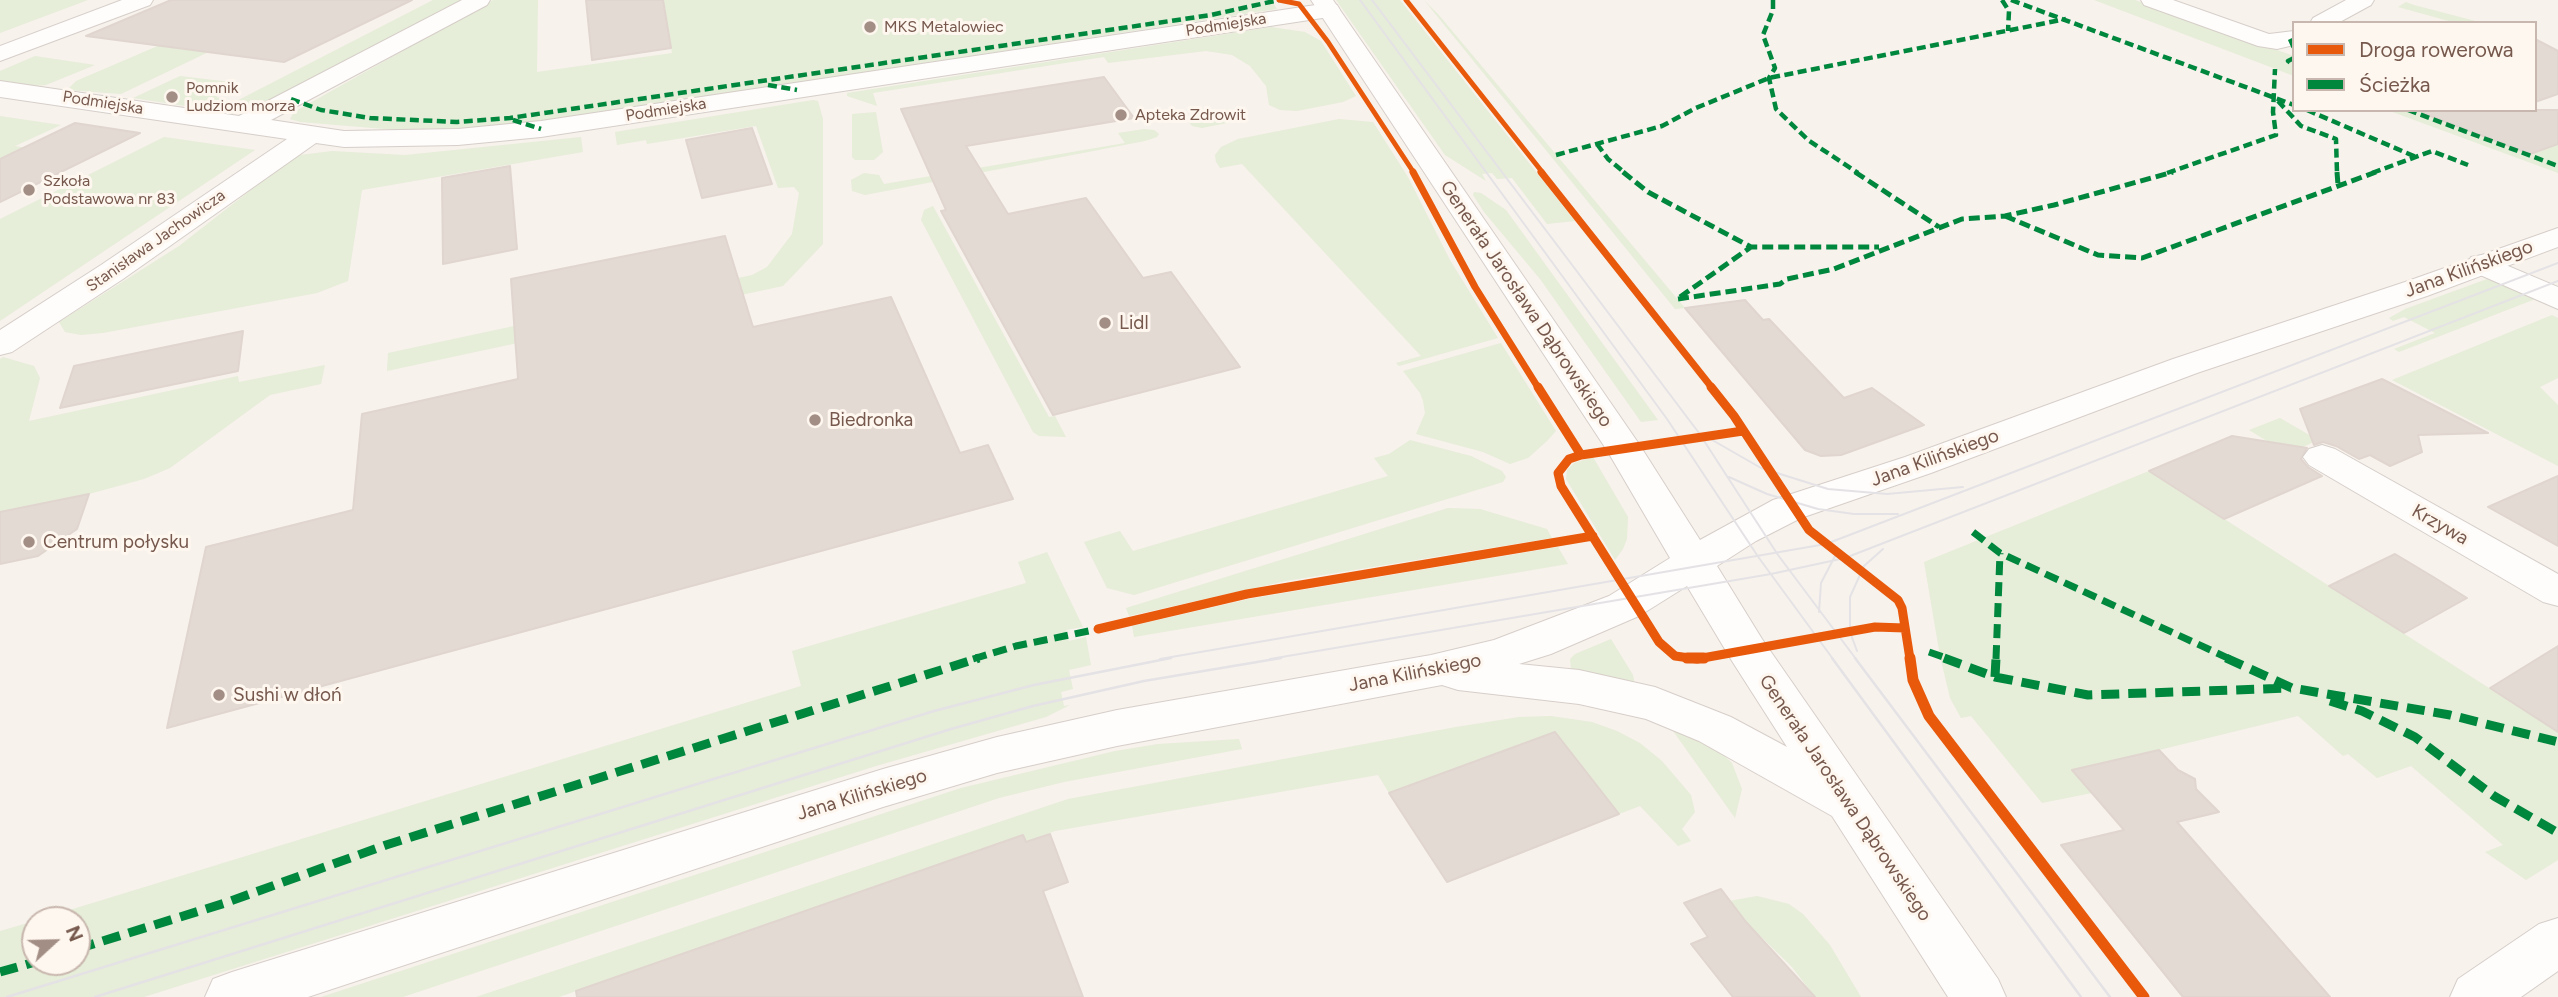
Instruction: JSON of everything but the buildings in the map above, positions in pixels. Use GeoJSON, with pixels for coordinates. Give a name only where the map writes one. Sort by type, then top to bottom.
{"type":"FeatureCollection","features":[{"type":"Feature","properties":{"kind":"street"},"geometry":{"type":"LineString","coordinates":[[0,54],[142,0]]}},
{"type":"Feature","properties":{"kind":"street"},"geometry":{"type":"LineString","coordinates":[[244,124],[479,0]]}},
{"type":"Feature","properties":{"kind":"street"},"geometry":{"type":"LineString","coordinates":[[2152,0],[2266,41],[2292,38]]}},
{"type":"Feature","properties":{"kind":"street"},"geometry":{"type":"LineString","coordinates":[[2325,21],[2363,0]]}},
{"type":"Feature","properties":{"kind":"street","name":"Podmiejska"},"geometry":{"type":"LineString","coordinates":[[0,89],[310,135],[395,140],[541,129],[1326,5]]}},
{"type":"Feature","properties":{"kind":"street","name":"Generała Jarosława Dąbrowskiego"},"geometry":{"type":"LineString","coordinates":[[1326,5],[1626,452],[1692,563],[1979,997]]}},
{"type":"Feature","properties":{"kind":"street","name":"Stanisława Jachowicza"},"geometry":{"type":"LineString","coordinates":[[0,345],[112,272],[310,135]]}},
{"type":"Feature","properties":{"kind":"street","name":"Jana Kilińskiego"},"geometry":{"type":"LineString","coordinates":[[232,997],[883,788],[997,755],[1117,728],[1431,671],[1494,656],[1581,625],[1624,606],[1758,523],[1799,504],[1918,465],[2185,366],[2558,237]]}},
{"type":"Feature","properties":{"kind":"street"},"geometry":{"type":"LineString","coordinates":[[2482,264],[2558,299]]}},
{"type":"Feature","properties":{"kind":"street","name":"Krzywa"},"geometry":{"type":"LineString","coordinates":[[2322,457],[2558,592]]}},
{"type":"Feature","properties":{"kind":"street"},"geometry":{"type":"LineString","coordinates":[[1431,671],[1579,687],[1655,704],[1715,729],[1850,804]]}},
{"type":"Feature","properties":{"kind":"street"},"geometry":{"type":"LineString","coordinates":[[2477,997],[2558,941]]}},
{"type":"Feature","properties":{"kind":"green space"},"geometry":{"type":"Polygon","coordinates":[[[0,0],[88,0],[0,33],[0,0]]]}},
{"type":"Feature","properties":{"kind":"green space"},"geometry":{"type":"Polygon","coordinates":[[[265,0],[317,0],[121,94],[67,90],[76,81],[265,0]]]}},
{"type":"Feature","properties":{"kind":"green space"},"geometry":{"type":"Polygon","coordinates":[[[433,0],[467,0],[250,111],[233,114],[217,111],[433,0]]]}},
{"type":"Feature","properties":{"kind":"green space"},"geometry":{"type":"Polygon","coordinates":[[[493,0],[538,0],[537,72],[672,53],[663,0],[1271,0],[1277,9],[534,123],[442,130],[397,130],[290,119],[294,112],[493,0]]]}},
{"type":"Feature","properties":{"kind":"green space"},"geometry":{"type":"Polygon","coordinates":[[[1336,0],[1400,0],[1575,221],[1547,224],[1512,178],[1497,179],[1492,173],[1482,174],[1486,181],[1445,155],[1336,0]]]}},
{"type":"Feature","properties":{"kind":"green space"},"geometry":{"type":"Polygon","coordinates":[[[1424,0],[1438,14],[1685,308],[1675,309],[1424,0]]]}},
{"type":"Feature","properties":{"kind":"green space"},"geometry":{"type":"Polygon","coordinates":[[[2094,0],[2135,0],[2292,55],[2292,75],[2094,0]]]}},
{"type":"Feature","properties":{"kind":"green space"},"geometry":{"type":"Polygon","coordinates":[[[2406,2],[2475,21],[2449,21],[2398,7],[2406,2]]]}},
{"type":"Feature","properties":{"kind":"green space"},"geometry":{"type":"Polygon","coordinates":[[[1271,27],[1305,32],[1321,41],[1356,96],[1343,102],[1297,111],[1280,110],[1269,105],[1266,86],[1250,66],[1232,55],[1206,51],[1108,63],[1104,57],[873,93],[877,106],[847,96],[847,93],[1271,27]]]}},
{"type":"Feature","properties":{"kind":"green space"},"geometry":{"type":"Polygon","coordinates":[[[35,56],[95,65],[46,85],[0,81],[0,71],[35,56]]]}},
{"type":"Feature","properties":{"kind":"green space"},"geometry":{"type":"Polygon","coordinates":[[[180,76],[239,83],[216,97],[222,99],[198,108],[133,98],[180,76]]]}},
{"type":"Feature","properties":{"kind":"green space"},"geometry":{"type":"Polygon","coordinates":[[[818,101],[823,119],[823,244],[783,286],[387,371],[388,353],[752,275],[767,267],[792,234],[799,193],[794,187],[778,188],[756,126],[647,144],[646,140],[617,145],[615,132],[818,101]]]}},
{"type":"Feature","properties":{"kind":"green space"},"geometry":{"type":"Polygon","coordinates":[[[1227,109],[1236,111],[1240,117],[1232,122],[1202,128],[1192,126],[1187,120],[1190,115],[1227,109]]]}},
{"type":"Feature","properties":{"kind":"green space"},"geometry":{"type":"Polygon","coordinates":[[[876,112],[883,152],[874,160],[855,160],[852,157],[852,114],[876,112]]]}},
{"type":"Feature","properties":{"kind":"green space"},"geometry":{"type":"Polygon","coordinates":[[[2392,112],[2420,112],[2530,154],[2558,144],[2558,173],[2392,112]]]}},
{"type":"Feature","properties":{"kind":"green space"},"geometry":{"type":"Polygon","coordinates":[[[0,116],[61,125],[15,146],[36,150],[0,167],[0,116]]]}},
{"type":"Feature","properties":{"kind":"green space"},"geometry":{"type":"Polygon","coordinates":[[[1339,119],[1373,122],[1408,177],[1450,260],[1498,338],[1399,366],[1396,363],[1421,356],[1242,164],[1220,168],[1216,162],[1215,155],[1221,147],[1238,139],[1339,119]]]}},
{"type":"Feature","properties":{"kind":"green space"},"geometry":{"type":"Polygon","coordinates":[[[1154,130],[1159,134],[1145,141],[865,195],[852,191],[851,180],[864,173],[879,175],[884,184],[1125,143],[1118,133],[1154,130]]]}},
{"type":"Feature","properties":{"kind":"green space"},"geometry":{"type":"Polygon","coordinates":[[[164,137],[255,150],[0,321],[0,219],[164,137]]]}},
{"type":"Feature","properties":{"kind":"green space"},"geometry":{"type":"Polygon","coordinates":[[[581,137],[583,152],[362,190],[348,281],[317,293],[103,333],[81,335],[65,332],[59,322],[179,246],[289,160],[300,155],[332,151],[405,155],[581,137]]]}},
{"type":"Feature","properties":{"kind":"green space"},"geometry":{"type":"Polygon","coordinates":[[[1474,192],[1481,193],[1506,210],[1658,420],[1641,422],[1540,279],[1484,212],[1473,195],[1474,192]]]}},
{"type":"Feature","properties":{"kind":"green space"},"geometry":{"type":"Polygon","coordinates":[[[933,206],[1049,417],[1055,416],[1066,437],[1039,436],[1033,432],[921,220],[924,210],[933,206]]]}},
{"type":"Feature","properties":{"kind":"green space"},"geometry":{"type":"Polygon","coordinates":[[[2487,279],[2538,298],[2399,352],[2394,349],[2435,333],[2404,317],[2393,321],[2389,318],[2405,309],[2487,279]]]}},
{"type":"Feature","properties":{"kind":"green space"},"geometry":{"type":"Polygon","coordinates":[[[2552,315],[2558,318],[2558,378],[2540,387],[2558,405],[2558,466],[2392,380],[2552,315]]]}},
{"type":"Feature","properties":{"kind":"green space"},"geometry":{"type":"Polygon","coordinates":[[[1501,343],[1556,431],[1547,441],[1528,458],[1510,464],[1483,452],[1416,434],[1425,413],[1423,401],[1403,371],[1501,343]]]}},
{"type":"Feature","properties":{"kind":"green space"},"geometry":{"type":"Polygon","coordinates":[[[3,357],[34,366],[40,378],[29,421],[238,376],[239,382],[325,365],[321,384],[270,395],[170,468],[144,479],[89,494],[0,512],[0,359],[3,357]]]}},
{"type":"Feature","properties":{"kind":"green space"},"geometry":{"type":"Polygon","coordinates":[[[2280,418],[2318,440],[2288,454],[2249,430],[2280,418]]]}},
{"type":"Feature","properties":{"kind":"green space"},"geometry":{"type":"Polygon","coordinates":[[[1410,440],[1471,456],[1502,471],[1506,477],[1503,482],[1134,595],[1107,588],[1084,542],[1120,531],[1133,551],[1388,476],[1374,458],[1389,454],[1410,440]]]}},
{"type":"Feature","properties":{"kind":"green space"},"geometry":{"type":"Polygon","coordinates":[[[1593,457],[1628,517],[1627,539],[1615,560],[1566,479],[1567,470],[1574,463],[1593,457]]]}},
{"type":"Feature","properties":{"kind":"green space"},"geometry":{"type":"Polygon","coordinates":[[[2149,471],[2558,732],[2558,860],[2526,880],[2485,852],[2503,845],[2411,766],[2377,778],[2348,754],[2343,756],[2298,716],[2159,750],[2092,793],[2042,803],[1971,716],[1961,718],[1950,698],[1924,562],[2149,471]]]}},
{"type":"Feature","properties":{"kind":"green space"},"geometry":{"type":"Polygon","coordinates":[[[1448,508],[1480,509],[1547,529],[1552,538],[1286,581],[1129,616],[1126,608],[1448,508]]]}},
{"type":"Feature","properties":{"kind":"green space"},"geometry":{"type":"Polygon","coordinates":[[[1558,547],[1568,564],[1134,637],[1132,626],[1249,599],[1558,547]]]}},
{"type":"Feature","properties":{"kind":"green space"},"geometry":{"type":"Polygon","coordinates":[[[1047,552],[1083,627],[1066,630],[1069,641],[1086,637],[1091,665],[1069,670],[1073,689],[1061,692],[1064,706],[1070,705],[1046,717],[876,766],[144,997],[0,997],[0,931],[21,925],[21,976],[91,976],[91,906],[83,906],[801,686],[792,651],[1026,583],[1018,562],[1047,552]]]}},
{"type":"Feature","properties":{"kind":"green space"},"geometry":{"type":"Polygon","coordinates":[[[1611,639],[1633,675],[1635,685],[1574,672],[1571,668],[1570,659],[1575,654],[1611,639]]]}},
{"type":"Feature","properties":{"kind":"green space"},"geometry":{"type":"Polygon","coordinates":[[[1551,716],[1592,722],[1617,731],[1640,743],[1662,761],[1691,795],[1695,812],[1682,829],[1691,841],[1678,846],[1640,806],[1619,814],[1555,732],[1389,793],[1378,775],[1055,831],[1026,842],[1023,836],[559,997],[476,997],[1068,799],[1456,727],[1519,717],[1551,716]]]}},
{"type":"Feature","properties":{"kind":"green space"},"geometry":{"type":"Polygon","coordinates":[[[1674,725],[1710,742],[1732,763],[1742,789],[1735,818],[1673,731],[1674,725]]]}},
{"type":"Feature","properties":{"kind":"green space"},"geometry":{"type":"Polygon","coordinates":[[[1239,739],[1242,749],[1064,782],[999,798],[403,997],[321,997],[961,788],[1115,751],[1158,744],[1239,739]]]}},
{"type":"Feature","properties":{"kind":"green space"},"geometry":{"type":"Polygon","coordinates":[[[1757,896],[1789,904],[1803,914],[1830,945],[1861,997],[1815,997],[1792,967],[1746,922],[1729,901],[1757,896]]]}},
{"type":"Feature","properties":{"kind":"tram line"},"geometry":{"type":"LineString","coordinates":[[1360,0],[1667,419],[1758,556]]}},
{"type":"Feature","properties":{"kind":"tram line"},"geometry":{"type":"LineString","coordinates":[[1372,0],[1699,433],[1776,553]]}},
{"type":"Feature","properties":{"kind":"tram line"},"geometry":{"type":"LineString","coordinates":[[1776,553],[1826,544],[2558,263]]}},
{"type":"Feature","properties":{"kind":"tram line"},"geometry":{"type":"LineString","coordinates":[[1833,561],[2558,281]]}},
{"type":"Feature","properties":{"kind":"tram line"},"geometry":{"type":"LineString","coordinates":[[1707,437],[1761,468],[1828,489],[1887,494],[1963,487]]}},
{"type":"Feature","properties":{"kind":"tram line"},"geometry":{"type":"LineString","coordinates":[[1729,477],[1767,494],[1818,509],[1854,514],[1898,514]]}},
{"type":"Feature","properties":{"kind":"tram line"},"geometry":{"type":"LineString","coordinates":[[1857,651],[1850,632],[1850,597],[1864,566],[1883,549]]}},
{"type":"Feature","properties":{"kind":"tram line"},"geometry":{"type":"LineString","coordinates":[[1758,556],[1776,553]]}},
{"type":"Feature","properties":{"kind":"tram line"},"geometry":{"type":"LineString","coordinates":[[1776,553],[1789,570]]}},
{"type":"Feature","properties":{"kind":"tram line"},"geometry":{"type":"LineString","coordinates":[[1160,659],[1758,556]]}},
{"type":"Feature","properties":{"kind":"tram line"},"geometry":{"type":"LineString","coordinates":[[1758,556],[1771,574]]}},
{"type":"Feature","properties":{"kind":"tram line"},"geometry":{"type":"LineString","coordinates":[[1833,561],[1835,556]]}},
{"type":"Feature","properties":{"kind":"tram line"},"geometry":{"type":"LineString","coordinates":[[1789,570],[1833,561]]}},
{"type":"Feature","properties":{"kind":"tram line"},"geometry":{"type":"LineString","coordinates":[[1819,610],[1821,583],[1833,561]]}},
{"type":"Feature","properties":{"kind":"tram line"},"geometry":{"type":"LineString","coordinates":[[1771,574],[1789,570]]}},
{"type":"Feature","properties":{"kind":"tram line"},"geometry":{"type":"LineString","coordinates":[[1789,570],[1819,610]]}},
{"type":"Feature","properties":{"kind":"tram line"},"geometry":{"type":"LineString","coordinates":[[1270,659],[1771,574]]}},
{"type":"Feature","properties":{"kind":"tram line"},"geometry":{"type":"LineString","coordinates":[[1771,574],[1833,659]]}},
{"type":"Feature","properties":{"kind":"tram line"},"geometry":{"type":"LineString","coordinates":[[1819,610],[1856,659]]}},
{"type":"Feature","properties":{"kind":"tram line"},"geometry":{"type":"LineString","coordinates":[[7,997],[934,711],[1034,685],[1171,658]]}},
{"type":"Feature","properties":{"kind":"tram line"},"geometry":{"type":"LineString","coordinates":[[95,997],[951,729],[1033,706],[1144,681],[1281,658]]}},
{"type":"Feature","properties":{"kind":"tram line"},"geometry":{"type":"LineString","coordinates":[[1832,658],[2081,997]]}},
{"type":"Feature","properties":{"kind":"tram line"},"geometry":{"type":"LineString","coordinates":[[1855,658],[2110,997]]}},
{"type":"Feature","properties":{"kind":"marked path"},"geometry":{"type":"LineString","coordinates":[[291,99],[321,110],[370,118],[457,122],[510,118],[1211,15],[1279,0]]}},
{"type":"Feature","properties":{"kind":"marked path"},"geometry":{"type":"LineString","coordinates":[[1773,0],[1773,10],[1763,35],[1775,68],[1769,78],[1776,109],[1808,140],[1939,227]]}},
{"type":"Feature","properties":{"kind":"marked path"},"geometry":{"type":"LineString","coordinates":[[2002,0],[2009,11],[2008,31]]}},
{"type":"Feature","properties":{"kind":"marked path"},"geometry":{"type":"LineString","coordinates":[[2011,0],[2292,104]]}},
{"type":"Feature","properties":{"kind":"marked path"},"geometry":{"type":"LineString","coordinates":[[1556,155],[1662,126],[1696,108],[1769,78],[2066,19]]}},
{"type":"Feature","properties":{"kind":"marked path"},"geometry":{"type":"LineString","coordinates":[[2290,39],[2292,44]]}},
{"type":"Feature","properties":{"kind":"marked path"},"geometry":{"type":"LineString","coordinates":[[2292,59],[2288,61],[2292,64]]}},
{"type":"Feature","properties":{"kind":"marked path"},"geometry":{"type":"LineString","coordinates":[[1678,299],[1780,284],[1787,279],[1834,269],[1962,219],[2005,216],[2054,205],[2189,167],[2276,135],[2273,112],[2275,69]]}},
{"type":"Feature","properties":{"kind":"marked path"},"geometry":{"type":"LineString","coordinates":[[768,85],[797,90]]}},
{"type":"Feature","properties":{"kind":"marked path"},"geometry":{"type":"LineString","coordinates":[[2278,101],[2301,126],[2336,139],[2338,185]]}},
{"type":"Feature","properties":{"kind":"marked path"},"geometry":{"type":"LineString","coordinates":[[2312,112],[2416,157]]}},
{"type":"Feature","properties":{"kind":"marked path"},"geometry":{"type":"LineString","coordinates":[[2413,112],[2558,166]]}},
{"type":"Feature","properties":{"kind":"marked path"},"geometry":{"type":"LineString","coordinates":[[513,120],[541,129]]}},
{"type":"Feature","properties":{"kind":"marked path"},"geometry":{"type":"LineString","coordinates":[[1597,144],[1608,159],[1648,192],[1751,247],[1879,247]]}},
{"type":"Feature","properties":{"kind":"marked path"},"geometry":{"type":"LineString","coordinates":[[2005,216],[2098,255],[2142,258],[2432,151],[2468,165]]}},
{"type":"Feature","properties":{"kind":"marked path"},"geometry":{"type":"LineString","coordinates":[[1680,297],[1751,247]]}},
{"type":"Feature","properties":{"kind":"marked path"},"geometry":{"type":"LineString","coordinates":[[1973,532],[2000,553],[2292,688],[2450,715],[2558,742]]}},
{"type":"Feature","properties":{"kind":"marked path"},"geometry":{"type":"LineString","coordinates":[[1929,652],[1995,677],[2000,553]]}},
{"type":"Feature","properties":{"kind":"marked path"},"geometry":{"type":"LineString","coordinates":[[91,945],[225,903],[386,845],[1016,646],[1098,629]]}},
{"type":"Feature","properties":{"kind":"marked path"},"geometry":{"type":"LineString","coordinates":[[1995,677],[2088,695],[2291,688]]}},
{"type":"Feature","properties":{"kind":"marked path"},"geometry":{"type":"LineString","coordinates":[[2330,701],[2362,711],[2415,737],[2494,796],[2558,833]]}},
{"type":"Feature","properties":{"kind":"marked path"},"geometry":{"type":"LineString","coordinates":[[0,972],[21,966]]}},
{"type":"Feature","properties":{"kind":"cycle path"},"geometry":{"type":"LineString","coordinates":[[1279,0],[1299,4],[1328,42],[1416,176],[1475,287],[1581,455]]}},
{"type":"Feature","properties":{"kind":"cycle path"},"geometry":{"type":"LineString","coordinates":[[1406,0],[1734,416],[1809,530],[1898,600],[1902,608],[1913,680],[1929,716],[2144,997]]}},
{"type":"Feature","properties":{"kind":"cycle path"},"geometry":{"type":"LineString","coordinates":[[1743,431],[1581,455],[1569,459],[1558,473],[1561,486],[1659,642],[1675,656],[1697,659],[1875,627],[1905,628]]}},
{"type":"Feature","properties":{"kind":"cycle path"},"geometry":{"type":"LineString","coordinates":[[1098,629],[1247,594],[1593,536]]}},
{"type":"Feature","properties":{"kind":"place","name":"MKS Metalowiec"},"geometry":{"type":"Point","coordinates":[870,27]}},
{"type":"Feature","properties":{"kind":"place","name":"Pomnik Ludziom morza"},"geometry":{"type":"Point","coordinates":[172,97]}},
{"type":"Feature","properties":{"kind":"place","name":"Apteka Zdrowit"},"geometry":{"type":"Point","coordinates":[1121,115]}},
{"type":"Feature","properties":{"kind":"place","name":"Szkoła Podstawowa nr 83"},"geometry":{"type":"Point","coordinates":[29,190]}},
{"type":"Feature","properties":{"kind":"place","name":"Lidl"},"geometry":{"type":"Point","coordinates":[1105,323]}},
{"type":"Feature","properties":{"kind":"place","name":"Biedronka"},"geometry":{"type":"Point","coordinates":[815,420]}},
{"type":"Feature","properties":{"kind":"place","name":"Centrum połysku"},"geometry":{"type":"Point","coordinates":[29,542]}},
{"type":"Feature","properties":{"kind":"place","name":"Sushi w dłoń"},"geometry":{"type":"Point","coordinates":[219,695]}}]}
